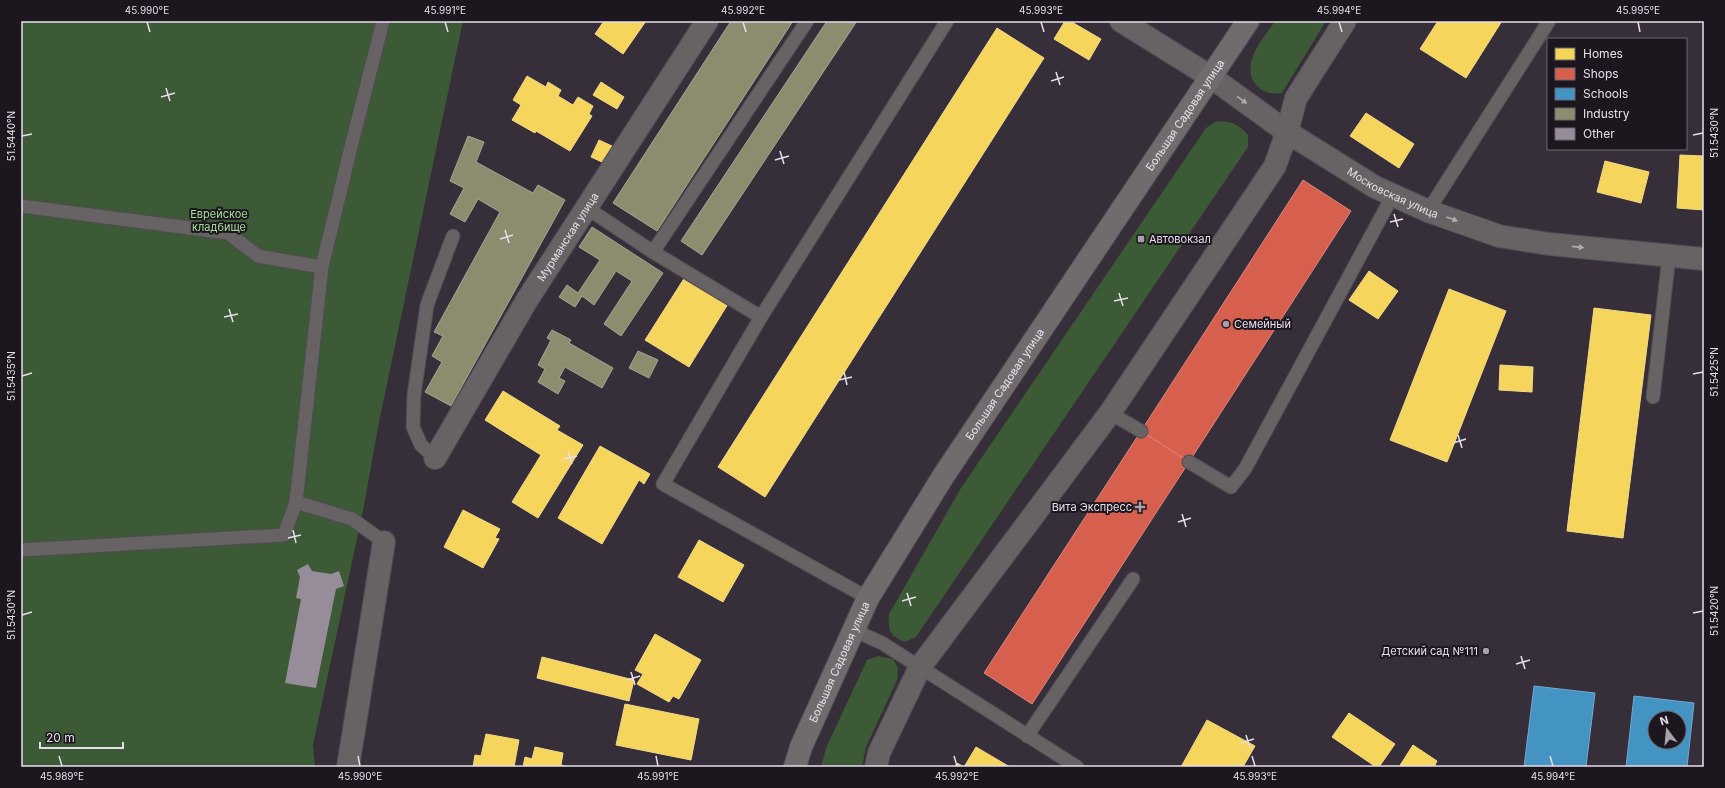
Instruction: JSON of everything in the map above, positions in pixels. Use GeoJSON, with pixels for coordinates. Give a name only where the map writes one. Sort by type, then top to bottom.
{"type":"FeatureCollection","features":[{"type":"Feature","properties":{"kind":"main road","name":"Большая Садовая улица"},"geometry":{"type":"LineString","coordinates":[[795,767],[801,747],[868,598],[944,475],[1248,21]]}},
{"type":"Feature","properties":{"kind":"street","name":"Мурманская улица"},"geometry":{"type":"LineString","coordinates":[[435,458],[528,300],[707,21]]}},
{"type":"Feature","properties":{"kind":"street","name":"Московская улица"},"geometry":{"type":"LineString","coordinates":[[1121,21],[1144,27],[1287,132],[1375,187],[1428,211],[1499,236],[1549,244],[1704,259]]}},
{"type":"Feature","properties":{"kind":"street"},"geometry":{"type":"LineString","coordinates":[[876,767],[879,753],[920,666],[1110,413],[1275,166],[1287,132],[1296,98],[1345,21]]}},
{"type":"Feature","properties":{"kind":"street"},"geometry":{"type":"LineString","coordinates":[[348,767],[384,542]]}},
{"type":"Feature","properties":{"kind":"lane"},"geometry":{"type":"LineString","coordinates":[[21,550],[284,535],[296,502],[322,267],[383,21]]}},
{"type":"Feature","properties":{"kind":"lane"},"geometry":{"type":"LineString","coordinates":[[653,252],[807,21]]}},
{"type":"Feature","properties":{"kind":"lane"},"geometry":{"type":"LineString","coordinates":[[868,598],[662,484],[761,317],[947,21]]}},
{"type":"Feature","properties":{"kind":"lane"},"geometry":{"type":"LineString","coordinates":[[1428,211],[1549,21]]}},
{"type":"Feature","properties":{"kind":"lane"},"geometry":{"type":"LineString","coordinates":[[1189,462],[1231,487],[1245,469],[1393,195]]}},
{"type":"Feature","properties":{"kind":"lane"},"geometry":{"type":"LineString","coordinates":[[21,206],[228,233],[258,256],[322,267]]}},
{"type":"Feature","properties":{"kind":"lane"},"geometry":{"type":"LineString","coordinates":[[588,208],[653,252],[761,317]]}},
{"type":"Feature","properties":{"kind":"lane"},"geometry":{"type":"LineString","coordinates":[[435,458],[421,445],[413,428],[414,395],[427,305],[453,236]]}},
{"type":"Feature","properties":{"kind":"lane"},"geometry":{"type":"LineString","coordinates":[[1653,397],[1669,256]]}},
{"type":"Feature","properties":{"kind":"lane"},"geometry":{"type":"LineString","coordinates":[[1110,413],[1141,431]]}},
{"type":"Feature","properties":{"kind":"lane"},"geometry":{"type":"LineString","coordinates":[[296,502],[352,519],[384,542]]}},
{"type":"Feature","properties":{"kind":"lane"},"geometry":{"type":"LineString","coordinates":[[1027,736],[1133,579]]}},
{"type":"Feature","properties":{"kind":"lane"},"geometry":{"type":"LineString","coordinates":[[853,630],[882,642],[1077,767]]}},
{"type":"Feature","properties":{"kind":"green space","name":"Еврейское кладбище"},"geometry":{"type":"Polygon","coordinates":[[[21,21],[463,21],[378,427],[364,506],[313,745],[315,767],[21,767],[21,21]]]}},
{"type":"Feature","properties":{"kind":"green space"},"geometry":{"type":"Polygon","coordinates":[[[1275,21],[1326,21],[1282,93],[1266,92],[1260,89],[1252,78],[1250,72],[1253,56],[1275,21]]]}},
{"type":"Feature","properties":{"kind":"green space"},"geometry":{"type":"Polygon","coordinates":[[[1217,121],[1231,123],[1241,128],[1248,135],[1248,147],[916,637],[905,642],[900,640],[893,635],[889,628],[889,614],[961,488],[1206,128],[1217,121]]]}},
{"type":"Feature","properties":{"kind":"green space"},"geometry":{"type":"Polygon","coordinates":[[[878,656],[893,659],[898,668],[897,680],[866,747],[862,767],[821,767],[826,748],[867,660],[878,656]]]}},
{"type":"Feature","properties":{"kind":"building: Homes"},"geometry":{"type":"Polygon","coordinates":[[[604,21],[646,21],[623,54],[595,34],[604,21]]]}},
{"type":"Feature","properties":{"kind":"building: Homes"},"geometry":{"type":"Polygon","coordinates":[[[1065,21],[1070,21],[1101,39],[1089,60],[1054,39],[1065,21]]]}},
{"type":"Feature","properties":{"kind":"building: Homes"},"geometry":{"type":"Polygon","coordinates":[[[1438,21],[1502,21],[1466,78],[1420,49],[1438,21]]]}},
{"type":"Feature","properties":{"kind":"building: Homes"},"geometry":{"type":"Polygon","coordinates":[[[997,28],[1044,58],[765,497],[718,467],[997,28]]]}},
{"type":"Feature","properties":{"kind":"building: Homes"},"geometry":{"type":"Polygon","coordinates":[[[527,76],[546,87],[548,82],[561,90],[558,96],[573,105],[578,97],[593,106],[589,114],[592,116],[570,151],[536,131],[535,133],[512,120],[521,105],[513,100],[527,76]]]}},
{"type":"Feature","properties":{"kind":"building: Homes"},"geometry":{"type":"Polygon","coordinates":[[[601,82],[624,97],[617,109],[593,95],[601,82]]]}},
{"type":"Feature","properties":{"kind":"building: Homes"},"geometry":{"type":"Polygon","coordinates":[[[1366,113],[1414,144],[1399,168],[1350,136],[1366,113]]]}},
{"type":"Feature","properties":{"kind":"building: Homes"},"geometry":{"type":"Polygon","coordinates":[[[599,140],[612,146],[604,163],[591,157],[599,140]]]}},
{"type":"Feature","properties":{"kind":"building: Homes"},"geometry":{"type":"Polygon","coordinates":[[[1680,155],[1704,156],[1704,210],[1677,208],[1680,155]]]}},
{"type":"Feature","properties":{"kind":"building: Homes"},"geometry":{"type":"Polygon","coordinates":[[[1605,161],[1649,172],[1641,203],[1597,192],[1605,161]]]}},
{"type":"Feature","properties":{"kind":"building: Homes"},"geometry":{"type":"Polygon","coordinates":[[[1369,271],[1398,291],[1378,319],[1349,300],[1369,271]]]}},
{"type":"Feature","properties":{"kind":"building: Homes"},"geometry":{"type":"Polygon","coordinates":[[[685,277],[728,304],[689,367],[645,340],[685,277]]]}},
{"type":"Feature","properties":{"kind":"building: Homes"},"geometry":{"type":"Polygon","coordinates":[[[1449,289],[1506,311],[1447,462],[1390,440],[1449,289]]]}},
{"type":"Feature","properties":{"kind":"building: Homes"},"geometry":{"type":"Polygon","coordinates":[[[1594,308],[1651,315],[1623,538],[1567,531],[1594,308]]]}},
{"type":"Feature","properties":{"kind":"building: Homes"},"geometry":{"type":"Polygon","coordinates":[[[1500,365],[1533,367],[1532,392],[1499,390],[1500,365]]]}},
{"type":"Feature","properties":{"kind":"building: Homes"},"geometry":{"type":"Polygon","coordinates":[[[503,391],[560,426],[557,430],[583,445],[538,518],[512,502],[541,455],[485,420],[503,391]]]}},
{"type":"Feature","properties":{"kind":"building: Homes"},"geometry":{"type":"Polygon","coordinates":[[[600,446],[650,474],[644,484],[639,480],[602,544],[558,518],[600,446]]]}},
{"type":"Feature","properties":{"kind":"building: Homes"},"geometry":{"type":"Polygon","coordinates":[[[463,510],[500,529],[495,538],[499,539],[483,568],[444,547],[463,510]]]}},
{"type":"Feature","properties":{"kind":"building: Homes"},"geometry":{"type":"Polygon","coordinates":[[[699,540],[744,565],[723,602],[678,577],[699,540]]]}},
{"type":"Feature","properties":{"kind":"building: Homes"},"geometry":{"type":"Polygon","coordinates":[[[655,634],[701,660],[679,699],[673,696],[669,702],[637,684],[643,674],[635,670],[655,634]]]}},
{"type":"Feature","properties":{"kind":"building: Homes"},"geometry":{"type":"Polygon","coordinates":[[[542,657],[634,680],[629,701],[537,678],[542,657]]]}},
{"type":"Feature","properties":{"kind":"building: Homes"},"geometry":{"type":"Polygon","coordinates":[[[625,704],[699,719],[691,760],[616,745],[625,704]]]}},
{"type":"Feature","properties":{"kind":"building: Homes"},"geometry":{"type":"Polygon","coordinates":[[[1349,713],[1395,744],[1379,767],[1376,767],[1332,737],[1349,713]]]}},
{"type":"Feature","properties":{"kind":"building: Homes"},"geometry":{"type":"Polygon","coordinates":[[[1207,720],[1255,746],[1243,767],[1181,767],[1207,720]]]}},
{"type":"Feature","properties":{"kind":"building: Homes"},"geometry":{"type":"Polygon","coordinates":[[[486,734],[519,740],[514,767],[473,767],[475,755],[481,756],[486,734]]]}},
{"type":"Feature","properties":{"kind":"building: Homes"},"geometry":{"type":"Polygon","coordinates":[[[1413,745],[1437,761],[1434,767],[1399,767],[1413,745]]]}},
{"type":"Feature","properties":{"kind":"building: Homes"},"geometry":{"type":"Polygon","coordinates":[[[535,747],[563,753],[561,765],[569,767],[523,767],[525,757],[532,759],[535,747]]]}},
{"type":"Feature","properties":{"kind":"building: Homes"},"geometry":{"type":"Polygon","coordinates":[[[976,747],[1010,767],[964,767],[976,747]]]}},
{"type":"Feature","properties":{"kind":"building: Homes"},"geometry":{"type":"Polygon","coordinates":[[[957,763],[964,767],[955,767],[957,763]]]}},
{"type":"Feature","properties":{"kind":"building: Shops"},"geometry":{"type":"Polygon","coordinates":[[[1303,180],[1351,211],[1189,462],[1141,431],[1303,180]]]}},
{"type":"Feature","properties":{"kind":"building: Shops"},"geometry":{"type":"Polygon","coordinates":[[[1141,431],[1189,462],[1032,704],[984,673],[1141,431]]]}},
{"type":"Feature","properties":{"kind":"building: Schools"},"geometry":{"type":"Polygon","coordinates":[[[1534,686],[1595,693],[1586,767],[1524,767],[1534,686]]]}},
{"type":"Feature","properties":{"kind":"building: Schools"},"geometry":{"type":"Polygon","coordinates":[[[1634,696],[1694,703],[1687,767],[1626,767],[1634,696]]]}},
{"type":"Feature","properties":{"kind":"building: Industry"},"geometry":{"type":"Polygon","coordinates":[[[731,21],[793,21],[657,231],[613,203],[731,21]]]}},
{"type":"Feature","properties":{"kind":"building: Industry"},"geometry":{"type":"Polygon","coordinates":[[[827,21],[857,21],[702,255],[681,241],[827,21]]]}},
{"type":"Feature","properties":{"kind":"building: Industry"},"geometry":{"type":"Polygon","coordinates":[[[468,136],[484,142],[476,162],[533,193],[538,185],[565,200],[451,406],[425,392],[442,362],[432,356],[443,336],[434,332],[500,212],[478,199],[465,222],[450,214],[464,188],[450,181],[468,136]]]}},
{"type":"Feature","properties":{"kind":"building: Industry"},"geometry":{"type":"Polygon","coordinates":[[[592,227],[663,273],[621,336],[604,324],[632,281],[616,271],[594,305],[582,296],[575,307],[559,297],[567,285],[578,293],[600,260],[579,247],[592,227]]]}},
{"type":"Feature","properties":{"kind":"building: Industry"},"geometry":{"type":"Polygon","coordinates":[[[552,330],[571,340],[569,343],[613,368],[602,388],[565,367],[559,378],[565,381],[558,394],[538,382],[545,369],[538,365],[551,340],[547,338],[552,330]]]}},
{"type":"Feature","properties":{"kind":"building: Industry"},"geometry":{"type":"Polygon","coordinates":[[[638,351],[658,360],[649,378],[629,368],[638,351]]]}},
{"type":"Feature","properties":{"kind":"building: Other"},"geometry":{"type":"Polygon","coordinates":[[[308,564],[312,571],[331,574],[339,571],[344,586],[336,589],[316,688],[285,683],[301,599],[296,598],[300,577],[297,570],[308,564]]]}},
{"type":"Feature","properties":{"kind":"place","name":"Автовокзал"},"geometry":{"type":"Point","coordinates":[1141,239]}},
{"type":"Feature","properties":{"kind":"place","name":"Семейный"},"geometry":{"type":"Point","coordinates":[1226,324]}},
{"type":"Feature","properties":{"kind":"place","name":"Вита Экспресс"},"geometry":{"type":"Point","coordinates":[1140,507]}},
{"type":"Feature","properties":{"kind":"place","name":"Детский сад №111"},"geometry":{"type":"Point","coordinates":[1486,651]}}]}
